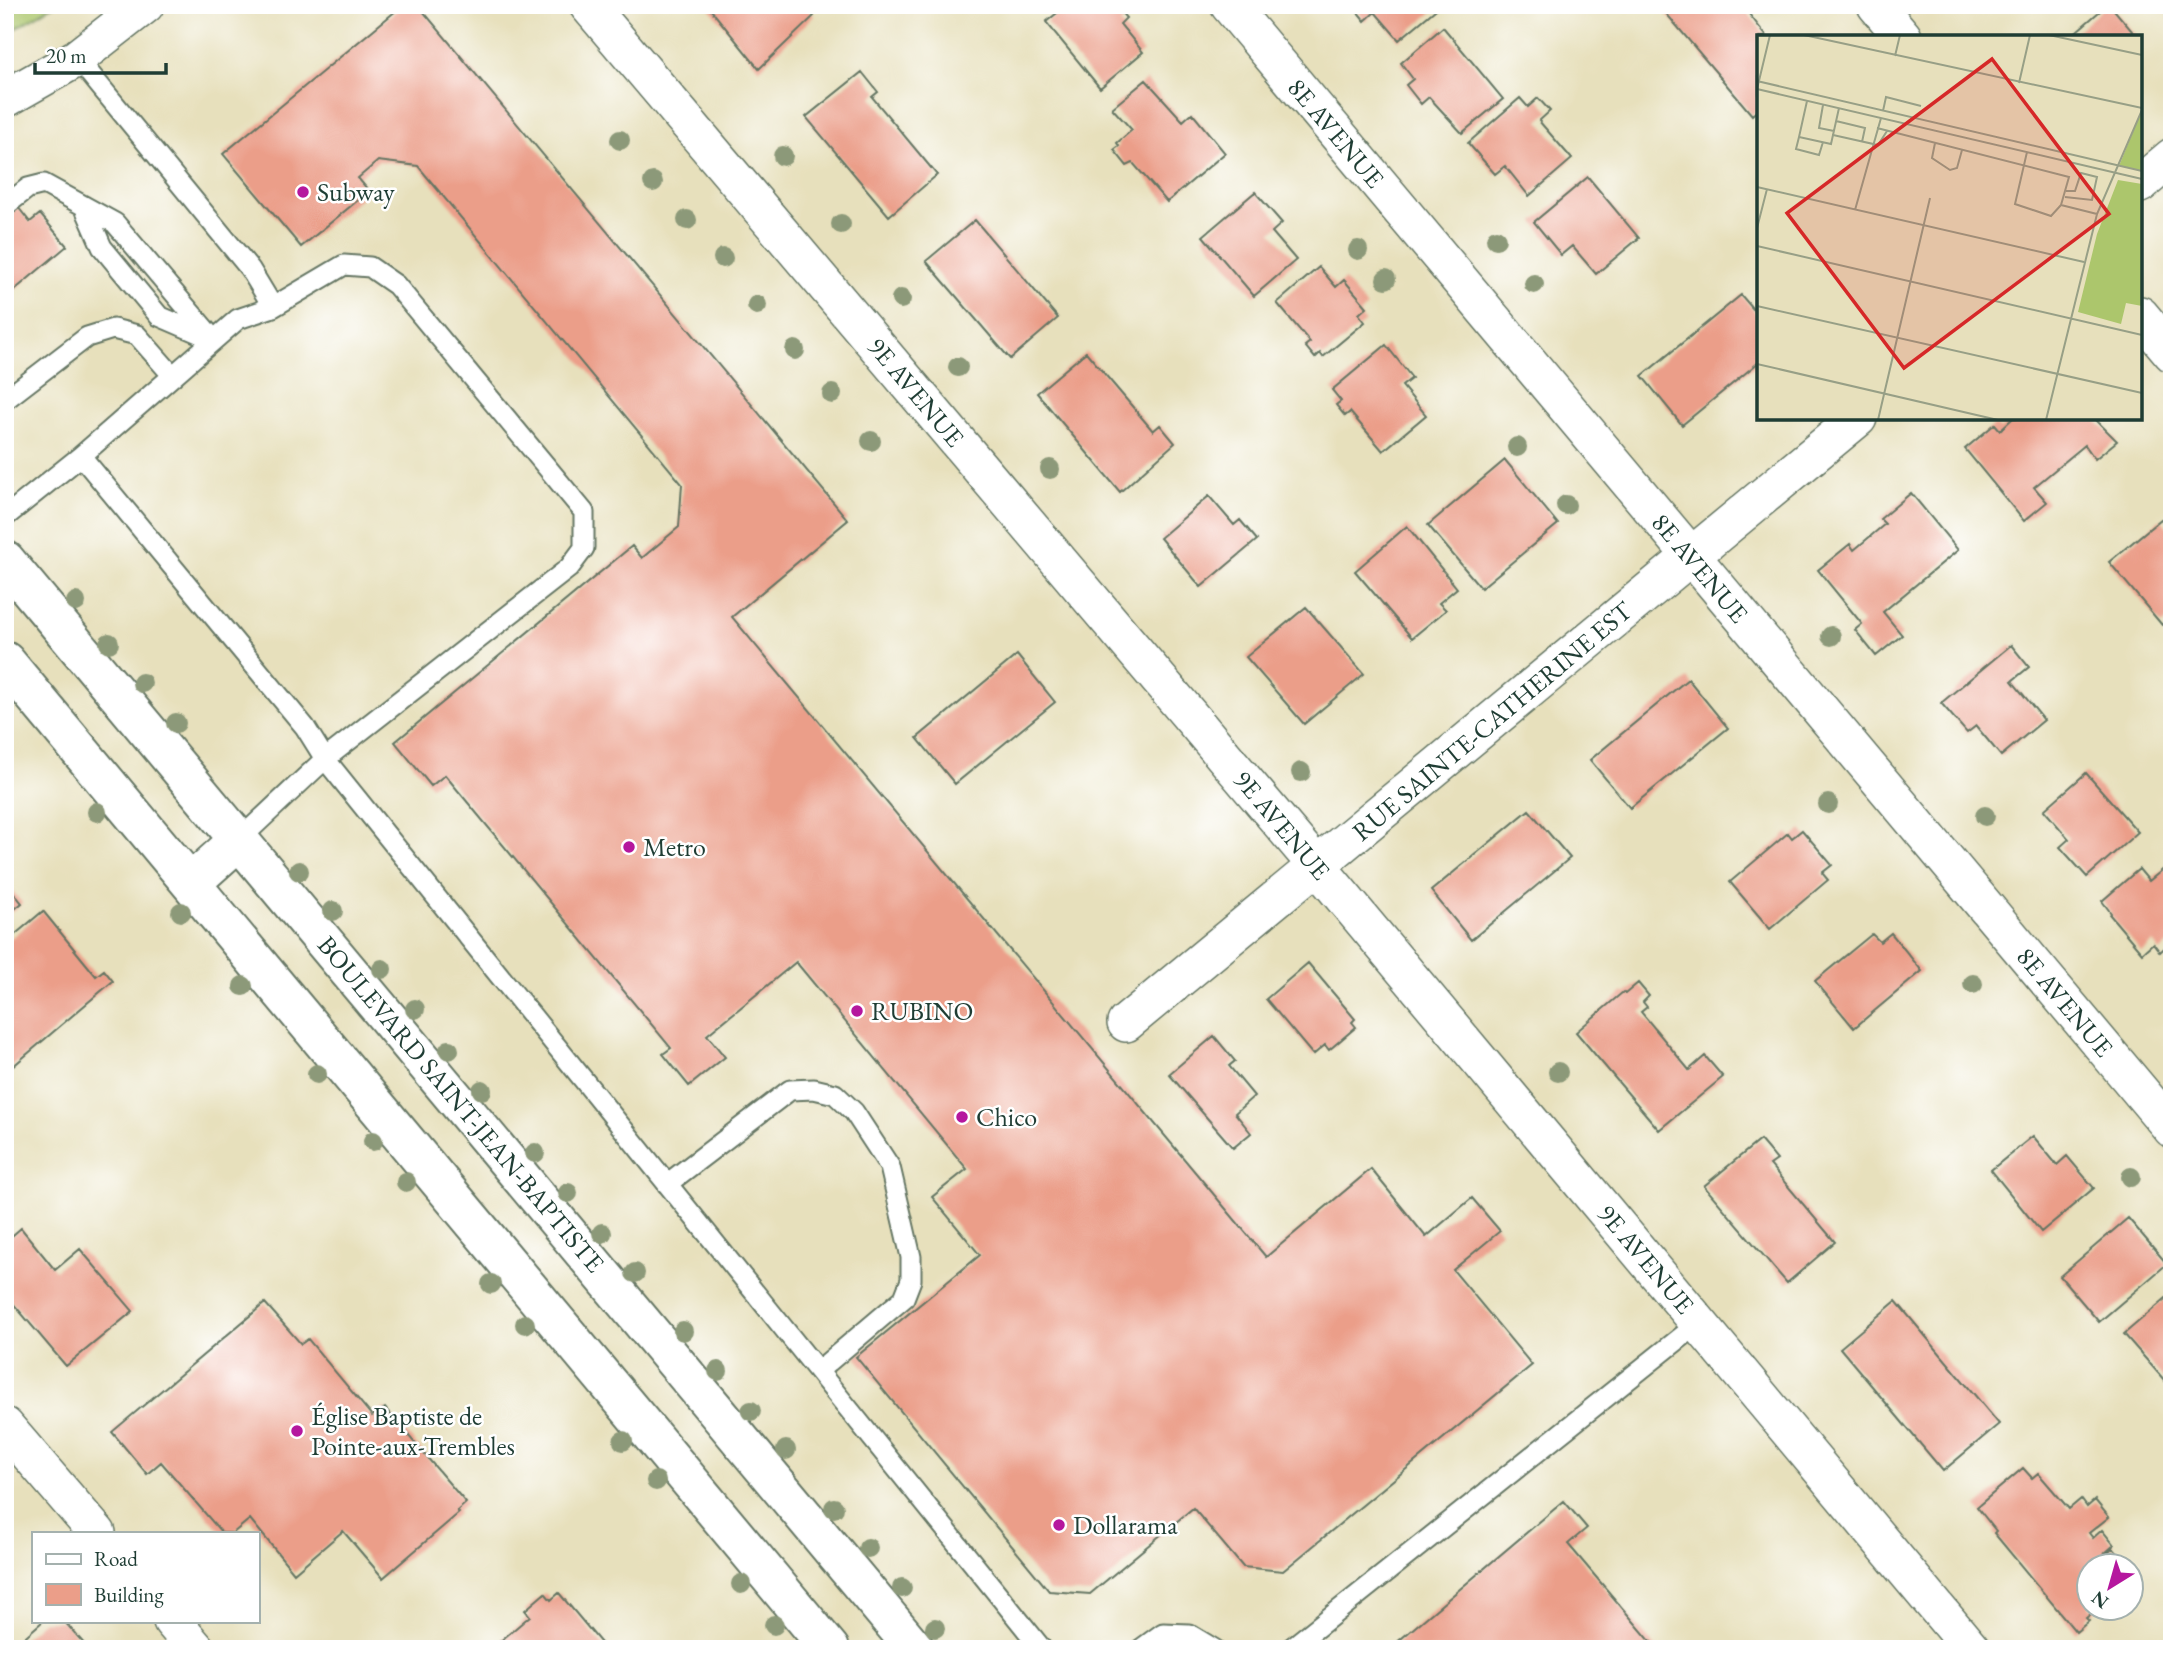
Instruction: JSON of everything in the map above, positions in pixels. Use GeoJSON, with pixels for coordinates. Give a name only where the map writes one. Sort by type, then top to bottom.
{"type":"FeatureCollection","features":[{"type":"Feature","properties":{"kind":"main road","name":"BOULEVARD SAINT-JEAN-BAPTISTE"},"geometry":{"type":"LineString","coordinates":[[5,560],[915,1649]]}},
{"type":"Feature","properties":{"kind":"main road"},"geometry":{"type":"LineString","coordinates":[[5,661],[830,1649]]}},
{"type":"Feature","properties":{"kind":"main road"},"geometry":{"type":"LineString","coordinates":[[191,883],[240,839]]}},
{"type":"Feature","properties":{"kind":"street"},"geometry":{"type":"LineString","coordinates":[[5,99],[77,58],[145,5]]}},
{"type":"Feature","properties":{"kind":"street","name":"9E AVENUE"},"geometry":{"type":"LineString","coordinates":[[588,5],[1317,866],[1971,1649]]}},
{"type":"Feature","properties":{"kind":"street","name":"8E AVENUE"},"geometry":{"type":"LineString","coordinates":[[1229,5],[2172,1129]]}},
{"type":"Feature","properties":{"kind":"street"},"geometry":{"type":"LineString","coordinates":[[1876,5],[1901,35]]}},
{"type":"Feature","properties":{"kind":"street"},"geometry":{"type":"LineString","coordinates":[[2142,182],[2172,157]]}},
{"type":"Feature","properties":{"kind":"street"},"geometry":{"type":"LineString","coordinates":[[2142,317],[2172,353]]}},
{"type":"Feature","properties":{"kind":"street","name":"RUE SAINTE-CATHERINE EST"},"geometry":{"type":"LineString","coordinates":[[1126,1023],[1856,420]]}},
{"type":"Feature","properties":{"kind":"street"},"geometry":{"type":"LineString","coordinates":[[5,1426],[96,1532]]}},
{"type":"Feature","properties":{"kind":"street"},"geometry":{"type":"LineString","coordinates":[[173,1622],[196,1649]]}},
{"type":"Feature","properties":{"kind":"lane"},"geometry":{"type":"LineString","coordinates":[[77,58],[250,269],[273,307]]}},
{"type":"Feature","properties":{"kind":"lane"},"geometry":{"type":"LineString","coordinates":[[5,206],[28,188],[44,184],[115,223],[214,340]]}},
{"type":"Feature","properties":{"kind":"lane"},"geometry":{"type":"LineString","coordinates":[[84,206],[102,247],[159,316],[214,340]]}},
{"type":"Feature","properties":{"kind":"lane"},"geometry":{"type":"LineString","coordinates":[[5,517],[81,456],[238,319],[273,307],[344,265],[370,267],[396,285],[584,512],[584,548],[569,568],[325,759],[240,839]]}},
{"type":"Feature","properties":{"kind":"lane"},"geometry":{"type":"LineString","coordinates":[[5,400],[87,337],[113,330],[137,335],[173,376]]}},
{"type":"Feature","properties":{"kind":"lane"},"geometry":{"type":"LineString","coordinates":[[81,456],[305,727],[325,759],[1042,1649]]}},
{"type":"Feature","properties":{"kind":"lane"},"geometry":{"type":"LineString","coordinates":[[667,1184],[790,1090],[814,1088],[835,1094],[854,1112],[890,1167],[911,1257],[911,1280],[904,1298],[818,1371]]}},
{"type":"Feature","properties":{"kind":"lane"},"geometry":{"type":"LineString","coordinates":[[1290,1649],[1699,1323]]}},
{"type":"Feature","properties":{"kind":"lane"},"geometry":{"type":"LineString","coordinates":[[1141,1649],[1163,1633],[1189,1634],[1214,1649]]}},
{"type":"Feature","properties":{"kind":"green space"},"geometry":{"type":"Polygon","coordinates":[[[5,5],[54,5],[5,35],[5,5]]]}},
{"type":"Feature","properties":{"kind":"building"},"geometry":{"type":"Polygon","coordinates":[[[403,5],[418,5],[848,520],[732,617],[1266,1257],[1371,1169],[1426,1237],[1472,1198],[1500,1231],[1453,1270],[1532,1365],[1283,1571],[1243,1567],[1193,1508],[1090,1594],[1049,1591],[856,1357],[980,1255],[932,1197],[967,1169],[796,962],[707,1035],[725,1057],[689,1086],[663,1054],[671,1048],[445,775],[431,786],[395,742],[632,546],[642,558],[679,527],[682,484],[418,166],[378,161],[358,178],[369,191],[301,247],[223,154],[403,5]]]}},
{"type":"Feature","properties":{"kind":"building"},"geometry":{"type":"Polygon","coordinates":[[[707,5],[805,5],[814,16],[759,69],[707,5]]]}},
{"type":"Feature","properties":{"kind":"building"},"geometry":{"type":"Polygon","coordinates":[[[1067,5],[1104,5],[1108,10],[1115,5],[1126,18],[1120,24],[1143,52],[1100,88],[1046,22],[1067,5]]]}},
{"type":"Feature","properties":{"kind":"building"},"geometry":{"type":"Polygon","coordinates":[[[1352,5],[1441,5],[1399,40],[1375,12],[1365,21],[1352,5]]]}},
{"type":"Feature","properties":{"kind":"building"},"geometry":{"type":"Polygon","coordinates":[[[1659,5],[1742,5],[1765,35],[1757,35],[1757,111],[1752,115],[1659,5]]]}},
{"type":"Feature","properties":{"kind":"building"},"geometry":{"type":"Polygon","coordinates":[[[2110,5],[2135,35],[2072,35],[2110,5]]]}},
{"type":"Feature","properties":{"kind":"building"},"geometry":{"type":"Polygon","coordinates":[[[1443,27],[1503,99],[1462,133],[1429,97],[1421,104],[1406,85],[1413,79],[1401,63],[1443,27]]]}},
{"type":"Feature","properties":{"kind":"building"},"geometry":{"type":"Polygon","coordinates":[[[862,72],[878,92],[872,97],[937,175],[889,216],[806,117],[862,72]]]}},
{"type":"Feature","properties":{"kind":"building"},"geometry":{"type":"Polygon","coordinates":[[[1146,80],[1183,121],[1192,113],[1225,153],[1167,202],[1133,163],[1127,166],[1114,150],[1119,146],[1117,143],[1132,130],[1112,108],[1146,80]]]}},
{"type":"Feature","properties":{"kind":"building"},"geometry":{"type":"Polygon","coordinates":[[[1520,98],[1528,107],[1538,98],[1550,111],[1539,121],[1572,159],[1529,196],[1505,166],[1495,174],[1468,143],[1520,98]]]}},
{"type":"Feature","properties":{"kind":"building"},"geometry":{"type":"Polygon","coordinates":[[[1588,177],[1639,238],[1596,274],[1572,246],[1561,255],[1534,222],[1588,177]]]}},
{"type":"Feature","properties":{"kind":"building"},"geometry":{"type":"Polygon","coordinates":[[[1255,192],[1282,223],[1272,232],[1296,260],[1254,296],[1203,236],[1255,192]]]}},
{"type":"Feature","properties":{"kind":"building"},"geometry":{"type":"Polygon","coordinates":[[[18,207],[30,222],[40,214],[67,246],[5,298],[5,217],[18,207]]]}},
{"type":"Feature","properties":{"kind":"building"},"geometry":{"type":"Polygon","coordinates":[[[975,220],[1058,318],[1010,359],[926,261],[975,220]]]}},
{"type":"Feature","properties":{"kind":"building"},"geometry":{"type":"Polygon","coordinates":[[[1319,267],[1336,287],[1344,280],[1367,307],[1359,314],[1365,322],[1323,357],[1320,353],[1315,358],[1305,346],[1310,342],[1277,303],[1319,267]]]}},
{"type":"Feature","properties":{"kind":"building"},"geometry":{"type":"Polygon","coordinates":[[[1741,295],[1757,314],[1757,364],[1682,425],[1642,376],[1741,295]]]}},
{"type":"Feature","properties":{"kind":"building"},"geometry":{"type":"Polygon","coordinates":[[[1386,345],[1412,378],[1402,386],[1426,415],[1383,451],[1350,412],[1345,416],[1336,405],[1341,401],[1332,390],[1386,345]]]}},
{"type":"Feature","properties":{"kind":"building"},"geometry":{"type":"Polygon","coordinates":[[[1086,352],[1153,431],[1160,425],[1175,443],[1120,492],[1037,393],[1086,352]]]}},
{"type":"Feature","properties":{"kind":"building"},"geometry":{"type":"Polygon","coordinates":[[[2011,420],[2096,420],[2117,441],[2095,459],[2085,445],[2034,487],[2047,502],[2024,521],[1965,449],[1995,424],[2000,430],[2011,420]]]}},
{"type":"Feature","properties":{"kind":"building"},"geometry":{"type":"Polygon","coordinates":[[[1505,460],[1558,524],[1481,588],[1428,525],[1505,460]]]}},
{"type":"Feature","properties":{"kind":"building"},"geometry":{"type":"Polygon","coordinates":[[[1911,493],[1958,550],[1883,612],[1902,635],[1876,656],[1855,630],[1862,624],[1818,570],[1850,544],[1854,550],[1885,524],[1880,519],[1911,493]]]}},
{"type":"Feature","properties":{"kind":"building"},"geometry":{"type":"Polygon","coordinates":[[[1209,496],[1234,525],[1240,520],[1257,540],[1201,587],[1160,538],[1209,496]]]}},
{"type":"Feature","properties":{"kind":"building"},"geometry":{"type":"Polygon","coordinates":[[[2161,519],[2172,532],[2172,617],[2162,625],[2109,562],[2161,519]]]}},
{"type":"Feature","properties":{"kind":"building"},"geometry":{"type":"Polygon","coordinates":[[[1407,526],[1457,588],[1439,603],[1446,610],[1412,638],[1355,571],[1407,526]]]}},
{"type":"Feature","properties":{"kind":"building"},"geometry":{"type":"Polygon","coordinates":[[[1306,607],[1364,674],[1304,724],[1246,657],[1306,607]]]}},
{"type":"Feature","properties":{"kind":"building"},"geometry":{"type":"Polygon","coordinates":[[[2011,645],[2029,667],[2012,681],[2044,720],[2001,756],[1976,726],[1967,733],[1941,703],[2011,645]]]}},
{"type":"Feature","properties":{"kind":"building"},"geometry":{"type":"Polygon","coordinates":[[[1017,655],[1055,702],[955,784],[917,738],[1017,655]]]}},
{"type":"Feature","properties":{"kind":"building"},"geometry":{"type":"Polygon","coordinates":[[[1688,679],[1728,728],[1630,808],[1590,760],[1688,679]]]}},
{"type":"Feature","properties":{"kind":"building"},"geometry":{"type":"Polygon","coordinates":[[[2086,773],[2138,832],[2087,877],[2060,847],[2069,839],[2044,810],[2086,773]]]}},
{"type":"Feature","properties":{"kind":"building"},"geometry":{"type":"Polygon","coordinates":[[[1529,810],[1570,858],[1471,940],[1431,891],[1529,810]]]}},
{"type":"Feature","properties":{"kind":"building"},"geometry":{"type":"Polygon","coordinates":[[[1802,830],[1832,865],[1822,873],[1828,880],[1770,929],[1730,882],[1788,833],[1792,838],[1802,830]]]}},
{"type":"Feature","properties":{"kind":"building"},"geometry":{"type":"Polygon","coordinates":[[[2172,862],[2172,941],[2160,952],[2153,943],[2142,953],[2110,915],[2102,901],[2139,869],[2149,881],[2172,862]]]}},
{"type":"Feature","properties":{"kind":"building"},"geometry":{"type":"Polygon","coordinates":[[[5,882],[22,903],[5,917],[5,882]]]}},
{"type":"Feature","properties":{"kind":"building"},"geometry":{"type":"Polygon","coordinates":[[[43,911],[96,976],[104,970],[113,981],[5,1073],[5,943],[43,911]]]}},
{"type":"Feature","properties":{"kind":"building"},"geometry":{"type":"Polygon","coordinates":[[[1891,933],[1922,971],[1854,1028],[1815,981],[1872,934],[1880,942],[1891,933]]]}},
{"type":"Feature","properties":{"kind":"building"},"geometry":{"type":"Polygon","coordinates":[[[1308,963],[1355,1019],[1352,1022],[1356,1027],[1329,1050],[1325,1045],[1313,1055],[1266,999],[1308,963]]]}},
{"type":"Feature","properties":{"kind":"building"},"geometry":{"type":"Polygon","coordinates":[[[1638,983],[1649,996],[1643,1002],[1647,1007],[1641,1012],[1689,1070],[1705,1056],[1723,1077],[1659,1130],[1576,1032],[1623,992],[1625,994],[1638,983]]]}},
{"type":"Feature","properties":{"kind":"building"},"geometry":{"type":"Polygon","coordinates":[[[1214,1036],[1235,1061],[1229,1066],[1254,1096],[1235,1113],[1251,1133],[1233,1148],[1169,1074],[1214,1036]]]}},
{"type":"Feature","properties":{"kind":"building"},"geometry":{"type":"Polygon","coordinates":[[[2033,1136],[2057,1165],[2067,1156],[2094,1188],[2041,1232],[1991,1170],[2033,1136]]]}},
{"type":"Feature","properties":{"kind":"building"},"geometry":{"type":"Polygon","coordinates":[[[1760,1140],[1777,1160],[1770,1165],[1835,1242],[1787,1283],[1704,1186],[1760,1140]]]}},
{"type":"Feature","properties":{"kind":"building"},"geometry":{"type":"Polygon","coordinates":[[[2128,1218],[2167,1264],[2099,1322],[2060,1276],[2128,1218]]]}},
{"type":"Feature","properties":{"kind":"building"},"geometry":{"type":"Polygon","coordinates":[[[21,1228],[55,1270],[80,1249],[133,1311],[66,1366],[5,1294],[5,1242],[21,1228]]]}},
{"type":"Feature","properties":{"kind":"building"},"geometry":{"type":"Polygon","coordinates":[[[2172,1293],[2172,1389],[2124,1334],[2172,1293]]]}},
{"type":"Feature","properties":{"kind":"building"},"geometry":{"type":"Polygon","coordinates":[[[1896,1301],[1999,1424],[1943,1471],[1840,1348],[1896,1301]]]}},
{"type":"Feature","properties":{"kind":"building"},"geometry":{"type":"Polygon","coordinates":[[[265,1303],[301,1344],[308,1339],[372,1416],[385,1408],[466,1503],[457,1511],[459,1513],[383,1578],[343,1531],[294,1573],[250,1519],[234,1532],[221,1532],[161,1462],[147,1474],[112,1432],[265,1303]]]}},
{"type":"Feature","properties":{"kind":"building"},"geometry":{"type":"Polygon","coordinates":[[[2023,1468],[2032,1478],[2038,1473],[2069,1509],[2081,1499],[2087,1507],[2095,1500],[2109,1517],[2089,1533],[2093,1538],[2102,1530],[2114,1545],[2106,1552],[2076,1552],[2076,1622],[2088,1622],[2076,1632],[1994,1533],[1996,1531],[1977,1507],[2023,1468]]]}},
{"type":"Feature","properties":{"kind":"building"},"geometry":{"type":"Polygon","coordinates":[[[1564,1501],[1587,1528],[1568,1544],[1657,1649],[1389,1649],[1564,1501]]]}},
{"type":"Feature","properties":{"kind":"building"},"geometry":{"type":"Polygon","coordinates":[[[545,1593],[551,1600],[559,1593],[606,1649],[491,1649],[530,1616],[525,1610],[545,1593]]]}},
{"type":"Feature","properties":{"kind":"building"},"geometry":{"type":"Polygon","coordinates":[[[42,1622],[65,1622],[87,1647],[11,1649],[42,1622]]]}},
{"type":"Feature","properties":{"kind":"place","name":"Subway"},"geometry":{"type":"Point","coordinates":[303,192]}},
{"type":"Feature","properties":{"kind":"place","name":"Metro"},"geometry":{"type":"Point","coordinates":[629,847]}},
{"type":"Feature","properties":{"kind":"place","name":"RUBINO"},"geometry":{"type":"Point","coordinates":[857,1011]}},
{"type":"Feature","properties":{"kind":"place","name":"Chico"},"geometry":{"type":"Point","coordinates":[962,1117]}},
{"type":"Feature","properties":{"kind":"place","name":"Église Baptiste de Pointe-aux-Trembles"},"geometry":{"type":"Point","coordinates":[297,1431]}},
{"type":"Feature","properties":{"kind":"place","name":"Dollarama"},"geometry":{"type":"Point","coordinates":[1059,1525]}}]}
